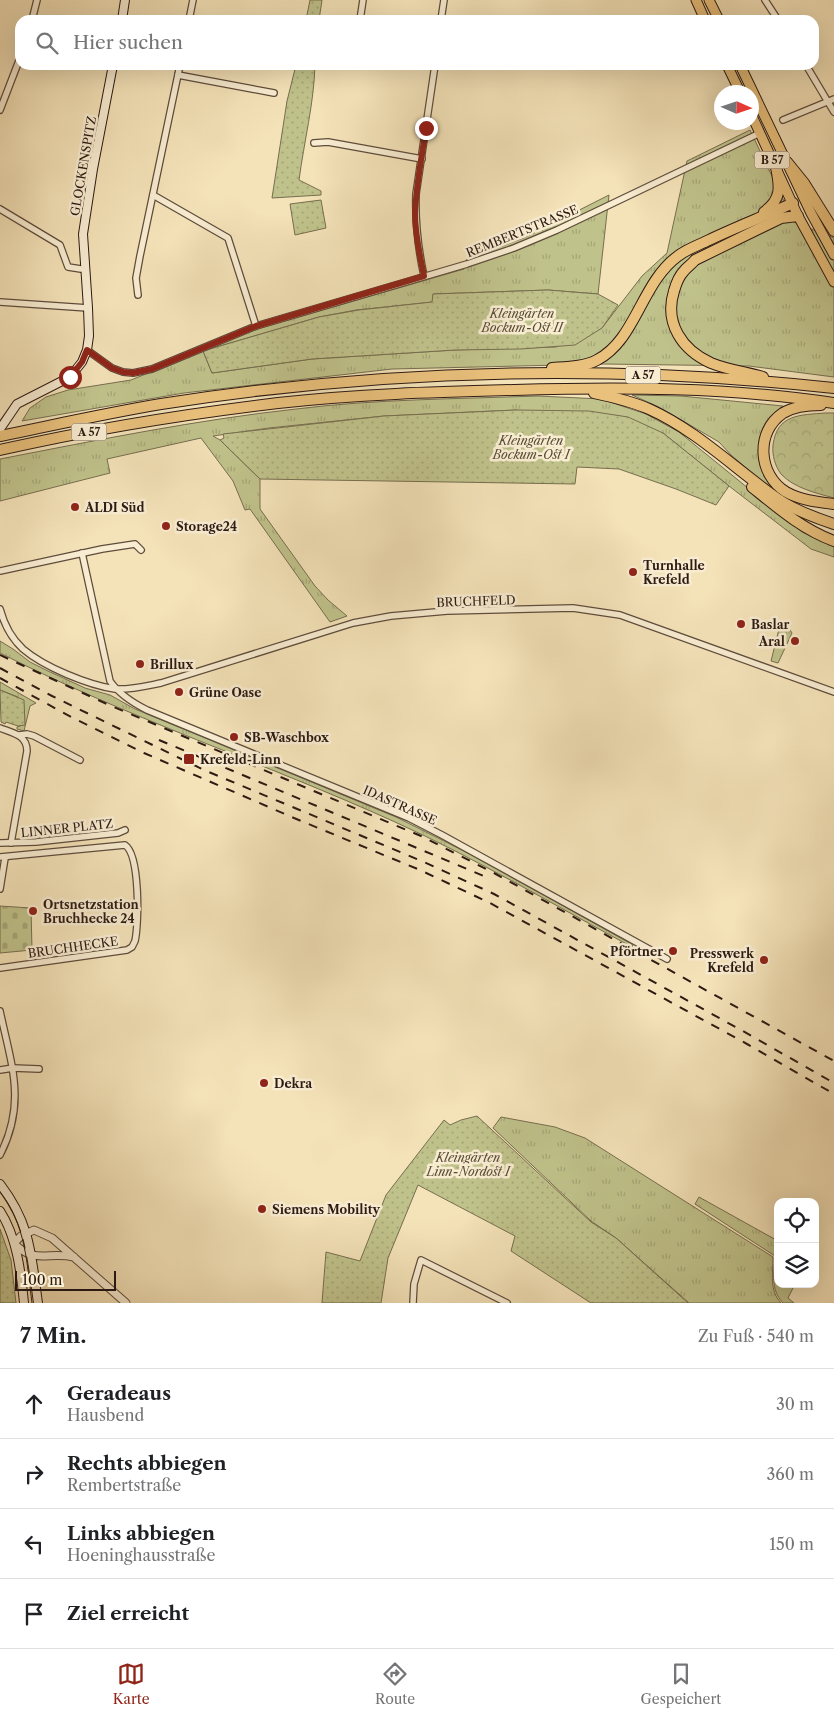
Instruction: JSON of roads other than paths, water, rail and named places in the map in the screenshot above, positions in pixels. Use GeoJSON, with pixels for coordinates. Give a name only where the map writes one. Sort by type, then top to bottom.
{"type":"FeatureCollection","features":[{"type":"Feature","properties":{"kind":"highway"},"geometry":{"type":"LineString","coordinates":[[787,162],[804,183],[834,231]]}},
{"type":"Feature","properties":{"kind":"highway"},"geometry":{"type":"LineString","coordinates":[[755,218],[772,206],[777,197],[780,185],[776,167]]}},
{"type":"Feature","properties":{"kind":"highway"},"geometry":{"type":"LineString","coordinates":[[504,374],[530,368],[567,367],[596,361],[613,348],[624,335],[652,283],[671,261],[680,254],[755,218],[793,203]]}},
{"type":"Feature","properties":{"kind":"highway"},"geometry":{"type":"LineString","coordinates":[[781,382],[748,372],[726,368],[699,357],[685,345],[674,329],[671,313],[672,299],[676,283],[684,271],[696,260],[781,218],[798,216]]}},
{"type":"Feature","properties":{"kind":"highway","name":"A 57"},"geometry":{"type":"LineString","coordinates":[[0,436],[192,400],[350,382],[504,374],[677,376],[781,382],[834,388]]}},
{"type":"Feature","properties":{"kind":"highway"},"geometry":{"type":"LineString","coordinates":[[566,389],[617,398],[649,409],[681,427],[782,502],[834,524]]}},
{"type":"Feature","properties":{"kind":"highway","name":"A 57"},"geometry":{"type":"LineString","coordinates":[[4,449],[204,412],[280,402],[396,393],[566,389],[676,389],[786,397],[834,405]]}},
{"type":"Feature","properties":{"kind":"highway"},"geometry":{"type":"LineString","coordinates":[[834,405],[797,408],[783,413],[772,425],[765,438],[763,452],[766,468],[773,481],[786,492],[803,499],[834,504]]}},
{"type":"Feature","properties":{"kind":"highway"},"geometry":{"type":"LineString","coordinates":[[709,447],[738,475],[786,514],[808,529],[834,541]]}},
{"type":"Feature","properties":{"kind":"main road"},"geometry":{"type":"LineString","coordinates":[[123,15],[125,0]]}},
{"type":"Feature","properties":{"kind":"main road"},"geometry":{"type":"LineString","coordinates":[[696,0],[703,15]]}},
{"type":"Feature","properties":{"kind":"main road"},"geometry":{"type":"LineString","coordinates":[[709,0],[716,15]]}},
{"type":"Feature","properties":{"kind":"main road","name":"GLOCKENSPITZ"},"geometry":{"type":"LineString","coordinates":[[87,350],[89,336],[83,234],[112,70]]}},
{"type":"Feature","properties":{"kind":"main road"},"geometry":{"type":"LineString","coordinates":[[729,70],[737,85]]}},
{"type":"Feature","properties":{"kind":"main road","name":"B 57"},"geometry":{"type":"LineString","coordinates":[[742,70],[811,213]]}},
{"type":"Feature","properties":{"kind":"main road","name":"B 57"},"geometry":{"type":"LineString","coordinates":[[759,130],[793,203]]}},
{"type":"Feature","properties":{"kind":"main road"},"geometry":{"type":"LineString","coordinates":[[793,203],[799,204],[811,213],[834,255]]}},
{"type":"Feature","properties":{"kind":"main road"},"geometry":{"type":"LineString","coordinates":[[793,203],[798,216],[834,282]]}},
{"type":"Feature","properties":{"kind":"main road"},"geometry":{"type":"LineString","coordinates":[[0,429],[17,404],[70,377],[82,362],[87,350]]}},
{"type":"Feature","properties":{"kind":"main road"},"geometry":{"type":"LineString","coordinates":[[0,1184],[14,1202],[27,1233],[38,1303]]}},
{"type":"Feature","properties":{"kind":"main road"},"geometry":{"type":"LineString","coordinates":[[0,1211],[14,1243],[24,1303]]}},
{"type":"Feature","properties":{"kind":"street"},"geometry":{"type":"LineString","coordinates":[[33,15],[37,0]]}},
{"type":"Feature","properties":{"kind":"street"},"geometry":{"type":"LineString","coordinates":[[190,15],[193,0]]}},
{"type":"Feature","properties":{"kind":"street"},"geometry":{"type":"LineString","coordinates":[[361,15],[363,0]]}},
{"type":"Feature","properties":{"kind":"street"},"geometry":{"type":"LineString","coordinates":[[442,15],[444,0]]}},
{"type":"Feature","properties":{"kind":"street"},"geometry":{"type":"LineString","coordinates":[[765,0],[775,15]]}},
{"type":"Feature","properties":{"kind":"street"},"geometry":{"type":"LineString","coordinates":[[0,110],[15,70]]}},
{"type":"Feature","properties":{"kind":"street"},"geometry":{"type":"LineString","coordinates":[[138,295],[136,278],[179,70]]}},
{"type":"Feature","properties":{"kind":"street"},"geometry":{"type":"LineString","coordinates":[[424,276],[416,235],[415,215],[434,70]]}},
{"type":"Feature","properties":{"kind":"street"},"geometry":{"type":"LineString","coordinates":[[810,70],[831,100],[834,112]]}},
{"type":"Feature","properties":{"kind":"street"},"geometry":{"type":"LineString","coordinates":[[178,75],[274,92]]}},
{"type":"Feature","properties":{"kind":"street"},"geometry":{"type":"LineString","coordinates":[[783,120],[831,100]]}},
{"type":"Feature","properties":{"kind":"street","name":"REMBERTSTRASSE"},"geometry":{"type":"LineString","coordinates":[[87,350],[112,368],[123,372],[133,373],[152,369],[256,326],[493,256],[557,230],[760,133]]}},
{"type":"Feature","properties":{"kind":"street"},"geometry":{"type":"LineString","coordinates":[[314,143],[328,142],[422,159]]}},
{"type":"Feature","properties":{"kind":"street"},"geometry":{"type":"LineString","coordinates":[[152,195],[228,238],[256,326]]}},
{"type":"Feature","properties":{"kind":"street"},"geometry":{"type":"LineString","coordinates":[[0,209],[60,245],[68,267],[84,270]]}},
{"type":"Feature","properties":{"kind":"street"},"geometry":{"type":"LineString","coordinates":[[0,302],[88,308]]}},
{"type":"Feature","properties":{"kind":"street"},"geometry":{"type":"LineString","coordinates":[[0,571],[82,553],[135,544],[141,550]]}},
{"type":"Feature","properties":{"kind":"street"},"geometry":{"type":"LineString","coordinates":[[82,553],[110,681],[116,689]]}},
{"type":"Feature","properties":{"kind":"street","name":"BRUCHFELD"},"geometry":{"type":"LineString","coordinates":[[0,609],[16,642],[34,657],[77,678],[116,689],[132,689],[161,684],[353,623],[380,617],[454,611],[573,608],[620,615],[834,692]]}},
{"type":"Feature","properties":{"kind":"street","name":"IDASTRASSE"},"geometry":{"type":"LineString","coordinates":[[116,689],[147,710],[409,818],[667,959]]}},
{"type":"Feature","properties":{"kind":"street"},"geometry":{"type":"LineString","coordinates":[[0,728],[20,735],[34,736],[80,760]]}},
{"type":"Feature","properties":{"kind":"street","name":"LINNER PLATZ"},"geometry":{"type":"LineString","coordinates":[[11,843],[28,751],[27,744],[20,735]]}},
{"type":"Feature","properties":{"kind":"street","name":"LINNER PLATZ"},"geometry":{"type":"LineString","coordinates":[[0,843],[118,833],[125,830]]}},
{"type":"Feature","properties":{"kind":"street","name":"BRUCHHECKE"},"geometry":{"type":"LineString","coordinates":[[0,968],[127,950],[132,947],[137,932],[138,897],[132,855],[128,846],[125,845],[3,858]]}},
{"type":"Feature","properties":{"kind":"street"},"geometry":{"type":"LineString","coordinates":[[0,889],[3,858]]}},
{"type":"Feature","properties":{"kind":"street"},"geometry":{"type":"LineString","coordinates":[[0,1011],[16,1086],[15,1107],[10,1131],[0,1155]]}},
{"type":"Feature","properties":{"kind":"street"},"geometry":{"type":"LineString","coordinates":[[0,1070],[13,1068],[39,1069]]}},
{"type":"Feature","properties":{"kind":"street"},"geometry":{"type":"LineString","coordinates":[[74,1257],[60,1254],[31,1256],[19,1249],[14,1243],[34,1230],[44,1233],[52,1238],[74,1257],[126,1303]]}},
{"type":"Feature","properties":{"kind":"street"},"geometry":{"type":"LineString","coordinates":[[413,1303],[414,1284],[421,1260],[506,1303]]}},
{"type":"Feature","properties":{"kind":"tram line"},"geometry":{"type":"LineString","coordinates":[[0,1192],[9,1204],[20,1231],[27,1260],[32,1303]]}},
{"type":"Feature","properties":{"kind":"railway"},"geometry":{"type":"LineString","coordinates":[[0,655],[109,705],[421,836],[494,873],[834,1061]]}},
{"type":"Feature","properties":{"kind":"railway"},"geometry":{"type":"LineString","coordinates":[[0,668],[52,696],[204,770],[424,862],[494,894],[834,1083]]}},
{"type":"Feature","properties":{"kind":"railway"},"geometry":{"type":"LineString","coordinates":[[0,678],[71,717],[144,753],[420,870],[490,903],[834,1094]]}},
{"type":"Feature","properties":{"kind":"railway"},"geometry":{"type":"LineString","coordinates":[[159,740],[491,879]]}},
{"type":"Feature","properties":{"kind":"place","name":"ALDI Süd"},"geometry":{"type":"Point","coordinates":[75,507]}},
{"type":"Feature","properties":{"kind":"place","name":"Storage24"},"geometry":{"type":"Point","coordinates":[166,526]}},
{"type":"Feature","properties":{"kind":"place","name":"Turnhalle Krefeld"},"geometry":{"type":"Point","coordinates":[633,572]}},
{"type":"Feature","properties":{"kind":"place","name":"Baslar"},"geometry":{"type":"Point","coordinates":[741,624]}},
{"type":"Feature","properties":{"kind":"place","name":"Aral"},"geometry":{"type":"Point","coordinates":[795,641]}},
{"type":"Feature","properties":{"kind":"place","name":"Brillux"},"geometry":{"type":"Point","coordinates":[140,664]}},
{"type":"Feature","properties":{"kind":"place","name":"Grüne Oase"},"geometry":{"type":"Point","coordinates":[179,692]}},
{"type":"Feature","properties":{"kind":"place","name":"SB-Waschbox"},"geometry":{"type":"Point","coordinates":[234,737]}},
{"type":"Feature","properties":{"kind":"place","name":"Krefeld-Linn"},"geometry":{"type":"Point","coordinates":[189,759]}},
{"type":"Feature","properties":{"kind":"place","name":"Ortsnetzstation Bruchhecke 24"},"geometry":{"type":"Point","coordinates":[33,911]}},
{"type":"Feature","properties":{"kind":"place","name":"Pförtner"},"geometry":{"type":"Point","coordinates":[673,951]}},
{"type":"Feature","properties":{"kind":"place","name":"Presswerk Krefeld"},"geometry":{"type":"Point","coordinates":[764,960]}},
{"type":"Feature","properties":{"kind":"place","name":"Dekra"},"geometry":{"type":"Point","coordinates":[264,1083]}},
{"type":"Feature","properties":{"kind":"place","name":"Siemens Mobility"},"geometry":{"type":"Point","coordinates":[262,1209]}},
{"type":"Feature","properties":{"kind":"park label","name":"Kleingärten Bockum-Ost II"},"geometry":{"type":"Point","coordinates":[522,320]}},
{"type":"Feature","properties":{"kind":"park label","name":"Kleingärten Bockum-Ost I"},"geometry":{"type":"Point","coordinates":[531,447]}},
{"type":"Feature","properties":{"kind":"park label","name":"Kleingärten Linn-Nordost I"},"geometry":{"type":"Point","coordinates":[468,1164]}}]}
